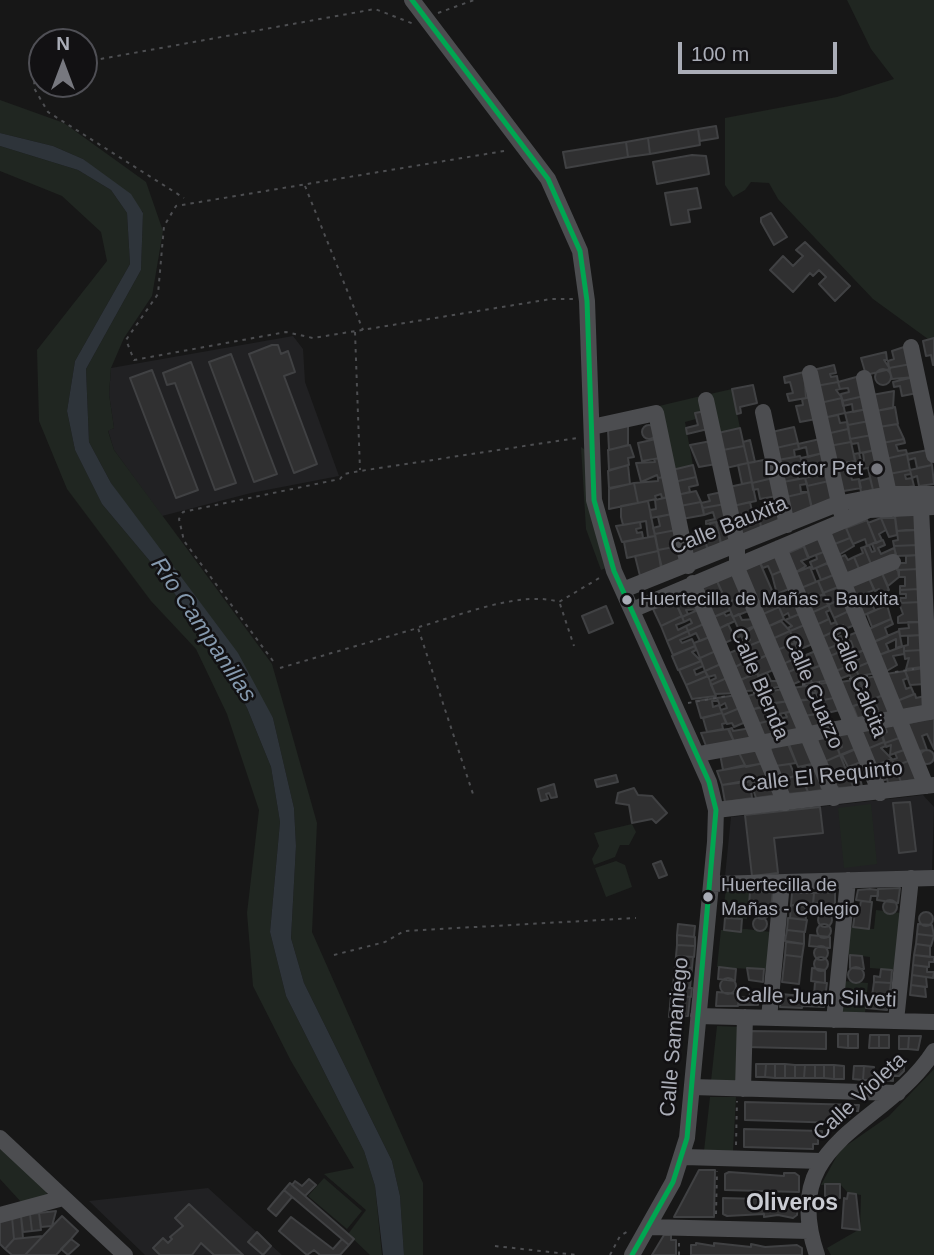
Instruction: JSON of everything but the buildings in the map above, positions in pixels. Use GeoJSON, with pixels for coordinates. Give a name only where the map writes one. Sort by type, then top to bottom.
{"type":"FeatureCollection","features":[{"type":"Feature","properties":{"kind":"street"},"geometry":{"type":"LineString","coordinates":[[412,0],[548,179],[580,251],[587,301],[598,522],[623,590],[699,754],[716,810]]}},
{"type":"Feature","properties":{"kind":"street"},"geometry":{"type":"LineString","coordinates":[[912,347],[934,455]]}},
{"type":"Feature","properties":{"kind":"street"},"geometry":{"type":"LineString","coordinates":[[810,373],[838,504],[844,520]]}},
{"type":"Feature","properties":{"kind":"street"},"geometry":{"type":"LineString","coordinates":[[864,378],[889,494]]}},
{"type":"Feature","properties":{"kind":"street"},"geometry":{"type":"LineString","coordinates":[[706,400],[737,546],[737,564]]}},
{"type":"Feature","properties":{"kind":"street"},"geometry":{"type":"LineString","coordinates":[[763,412],[787,525]]}},
{"type":"Feature","properties":{"kind":"street"},"geometry":{"type":"LineString","coordinates":[[592,427],[656,413],[688,566]]}},
{"type":"Feature","properties":{"kind":"street","name":"Calle Bauxita"},"geometry":{"type":"LineString","coordinates":[[623,590],[838,504],[889,494],[934,494]]}},
{"type":"Feature","properties":{"kind":"street"},"geometry":{"type":"LineString","coordinates":[[699,754],[932,712],[928,507]]}},
{"type":"Feature","properties":{"kind":"street","name":"Calle Bauxita"},"geometry":{"type":"LineString","coordinates":[[632,610],[869,510],[928,507]]}},
{"type":"Feature","properties":{"kind":"street"},"geometry":{"type":"LineString","coordinates":[[822,530],[899,718],[930,786]]}},
{"type":"Feature","properties":{"kind":"street","name":"Calle Calcita"},"geometry":{"type":"LineString","coordinates":[[779,548],[880,793]]}},
{"type":"Feature","properties":{"kind":"street"},"geometry":{"type":"LineString","coordinates":[[844,582],[893,562]]}},
{"type":"Feature","properties":{"kind":"street","name":"Calle Cuarzo"},"geometry":{"type":"LineString","coordinates":[[737,564],[834,798]]}},
{"type":"Feature","properties":{"kind":"street"},"geometry":{"type":"LineString","coordinates":[[648,581],[647,591],[657,599]]}},
{"type":"Feature","properties":{"kind":"street","name":"Calle Blenda"},"geometry":{"type":"LineString","coordinates":[[693,583],[785,803]]}},
{"type":"Feature","properties":{"kind":"street","name":"Calle El Requinto"},"geometry":{"type":"LineString","coordinates":[[716,810],[930,786]]}},
{"type":"Feature","properties":{"kind":"street","name":"Calle Samaniego"},"geometry":{"type":"LineString","coordinates":[[632,1255],[684,1157],[716,810]]}},
{"type":"Feature","properties":{"kind":"street"},"geometry":{"type":"LineString","coordinates":[[896,1021],[911,878]]}},
{"type":"Feature","properties":{"kind":"street"},"geometry":{"type":"LineString","coordinates":[[711,884],[934,878]]}},
{"type":"Feature","properties":{"kind":"street"},"geometry":{"type":"LineString","coordinates":[[834,1020],[848,880]]}},
{"type":"Feature","properties":{"kind":"street"},"geometry":{"type":"LineString","coordinates":[[769,1018],[782,883]]}},
{"type":"Feature","properties":{"kind":"street","name":"Calle Juan Silveti"},"geometry":{"type":"LineString","coordinates":[[698,1016],[934,1022]]}},
{"type":"Feature","properties":{"kind":"street"},"geometry":{"type":"LineString","coordinates":[[740,1089],[745,1017]]}},
{"type":"Feature","properties":{"kind":"street","name":"Calle Violeta"},"geometry":{"type":"LineString","coordinates":[[817,1255],[809,1231],[809,1193],[821,1161],[840,1139],[898,1093],[934,1051]]}},
{"type":"Feature","properties":{"kind":"street"},"geometry":{"type":"LineString","coordinates":[[692,1087],[898,1093]]}},
{"type":"Feature","properties":{"kind":"street"},"geometry":{"type":"LineString","coordinates":[[0,1138],[125,1255]]}},
{"type":"Feature","properties":{"kind":"street"},"geometry":{"type":"LineString","coordinates":[[684,1157],[821,1161]]}},
{"type":"Feature","properties":{"kind":"street"},"geometry":{"type":"LineString","coordinates":[[0,1215],[63,1198]]}},
{"type":"Feature","properties":{"kind":"street"},"geometry":{"type":"LineString","coordinates":[[649,1227],[809,1231]]}},
{"type":"Feature","properties":{"kind":"path"},"geometry":{"type":"LineString","coordinates":[[437,13],[474,0]]}},
{"type":"Feature","properties":{"kind":"path"},"geometry":{"type":"LineString","coordinates":[[98,59],[375,9],[416,24]]}},
{"type":"Feature","properties":{"kind":"path"},"geometry":{"type":"LineString","coordinates":[[40,98],[48,111],[184,198]]}},
{"type":"Feature","properties":{"kind":"path"},"geometry":{"type":"LineString","coordinates":[[504,151],[176,206],[164,226],[158,294],[126,340],[134,360],[286,332],[313,338],[551,299],[587,301]]}},
{"type":"Feature","properties":{"kind":"path"},"geometry":{"type":"LineString","coordinates":[[304,185],[363,330]]}},
{"type":"Feature","properties":{"kind":"path"},"geometry":{"type":"LineString","coordinates":[[355,331],[360,471]]}},
{"type":"Feature","properties":{"kind":"path"},"geometry":{"type":"LineString","coordinates":[[273,661],[184,541],[179,519],[183,512],[340,479],[344,474],[575,438]]}},
{"type":"Feature","properties":{"kind":"path"},"geometry":{"type":"LineString","coordinates":[[559,602],[604,575]]}},
{"type":"Feature","properties":{"kind":"path"},"geometry":{"type":"LineString","coordinates":[[280,668],[503,603],[549,599],[559,602]]}},
{"type":"Feature","properties":{"kind":"path"},"geometry":{"type":"LineString","coordinates":[[559,602],[574,646]]}},
{"type":"Feature","properties":{"kind":"path"},"geometry":{"type":"LineString","coordinates":[[418,628],[473,794]]}},
{"type":"Feature","properties":{"kind":"path"},"geometry":{"type":"LineString","coordinates":[[885,674],[915,668]]}},
{"type":"Feature","properties":{"kind":"path"},"geometry":{"type":"LineString","coordinates":[[839,681],[879,674]]}},
{"type":"Feature","properties":{"kind":"path"},"geometry":{"type":"LineString","coordinates":[[790,687],[823,682]]}},
{"type":"Feature","properties":{"kind":"path"},"geometry":{"type":"LineString","coordinates":[[744,695],[773,689]]}},
{"type":"Feature","properties":{"kind":"path"},"geometry":{"type":"LineString","coordinates":[[684,698],[686,703],[727,696]]}},
{"type":"Feature","properties":{"kind":"path"},"geometry":{"type":"LineString","coordinates":[[334,955],[385,942],[404,931],[636,918]]}},
{"type":"Feature","properties":{"kind":"path"},"geometry":{"type":"LineString","coordinates":[[736,1160],[740,1089]]}},
{"type":"Feature","properties":{"kind":"path"},"geometry":{"type":"LineString","coordinates":[[716,1229],[717,1159]]}},
{"type":"Feature","properties":{"kind":"path"},"geometry":{"type":"LineString","coordinates":[[610,1255],[626,1230]]}},
{"type":"Feature","properties":{"kind":"path"},"geometry":{"type":"LineString","coordinates":[[495,1246],[577,1255]]}},
{"type":"Feature","properties":{"kind":"shaded area"},"geometry":{"type":"Polygon","coordinates":[[[847,0],[934,0],[934,338],[928,339],[873,299],[778,199],[769,183],[751,182],[745,190],[733,197],[725,185],[725,118],[837,97],[894,79],[871,49],[847,0]]]}},
{"type":"Feature","properties":{"kind":"shaded area"},"geometry":{"type":"Polygon","coordinates":[[[0,100],[64,123],[146,182],[163,231],[152,296],[124,338],[111,368],[109,394],[114,428],[108,431],[114,450],[272,664],[317,823],[312,932],[423,1183],[423,1255],[404,1255],[400,1196],[392,1161],[304,983],[291,938],[296,846],[294,808],[273,718],[111,483],[89,442],[86,369],[141,270],[143,212],[83,159],[53,146],[0,133],[0,100]]]}},
{"type":"Feature","properties":{"kind":"shaded area"},"geometry":{"type":"Polygon","coordinates":[[[0,146],[78,170],[111,190],[127,213],[130,264],[75,361],[67,411],[75,450],[102,504],[154,566],[218,652],[247,708],[271,767],[280,822],[270,932],[286,996],[364,1151],[375,1186],[382,1255],[370,1255],[348,1234],[366,1210],[324,1174],[354,1168],[291,1061],[253,986],[247,913],[259,810],[227,714],[196,649],[151,601],[67,489],[39,421],[37,350],[107,261],[101,232],[62,196],[0,171],[0,146]]]}},
{"type":"Feature","properties":{"kind":"shaded area"},"geometry":{"type":"Polygon","coordinates":[[[293,336],[303,349],[305,382],[339,476],[251,493],[162,516],[114,450],[108,430],[114,428],[109,394],[111,368],[293,336]]]}},
{"type":"Feature","properties":{"kind":"shaded area"},"geometry":{"type":"Polygon","coordinates":[[[732,389],[740,428],[718,433],[710,394],[732,389]]]}},
{"type":"Feature","properties":{"kind":"shaded area"},"geometry":{"type":"Polygon","coordinates":[[[701,396],[705,411],[695,413],[696,419],[685,422],[693,465],[672,470],[659,406],[701,396]]]}},
{"type":"Feature","properties":{"kind":"shaded area"},"geometry":{"type":"Polygon","coordinates":[[[581,447],[587,451],[588,502],[606,568],[601,570],[586,529],[581,447]]]}},
{"type":"Feature","properties":{"kind":"shaded area"},"geometry":{"type":"Polygon","coordinates":[[[923,795],[934,807],[932,871],[725,876],[731,817],[923,795]]]}},
{"type":"Feature","properties":{"kind":"shaded area"},"geometry":{"type":"Polygon","coordinates":[[[871,804],[877,864],[844,868],[838,808],[871,804]]]}},
{"type":"Feature","properties":{"kind":"shaded area"},"geometry":{"type":"Polygon","coordinates":[[[632,824],[636,832],[629,845],[620,845],[615,857],[594,865],[592,859],[599,846],[594,833],[632,824]]]}},
{"type":"Feature","properties":{"kind":"shaded area"},"geometry":{"type":"Polygon","coordinates":[[[616,861],[625,865],[632,887],[606,897],[595,868],[616,861]]]}},
{"type":"Feature","properties":{"kind":"shaded area"},"geometry":{"type":"Polygon","coordinates":[[[750,889],[747,919],[722,917],[726,890],[750,889]]]}},
{"type":"Feature","properties":{"kind":"shaded area"},"geometry":{"type":"Polygon","coordinates":[[[876,910],[901,913],[895,970],[870,968],[870,957],[845,954],[849,927],[874,929],[876,910]]]}},
{"type":"Feature","properties":{"kind":"shaded area"},"geometry":{"type":"Polygon","coordinates":[[[721,930],[771,932],[767,970],[717,967],[721,930]]]}},
{"type":"Feature","properties":{"kind":"shaded area"},"geometry":{"type":"Polygon","coordinates":[[[843,981],[868,983],[865,1013],[842,1012],[843,981]]]}},
{"type":"Feature","properties":{"kind":"shaded area"},"geometry":{"type":"Polygon","coordinates":[[[717,1026],[743,1027],[741,1082],[711,1081],[717,1026]]]}},
{"type":"Feature","properties":{"kind":"shaded area"},"geometry":{"type":"Polygon","coordinates":[[[934,1069],[934,1255],[831,1255],[827,1248],[860,1229],[861,1195],[848,1193],[840,1184],[821,1185],[840,1150],[889,1116],[934,1069]]]}},
{"type":"Feature","properties":{"kind":"shaded area"},"geometry":{"type":"Polygon","coordinates":[[[710,1097],[736,1097],[733,1151],[704,1151],[710,1097]]]}},
{"type":"Feature","properties":{"kind":"shaded area"},"geometry":{"type":"Polygon","coordinates":[[[0,1147],[46,1189],[47,1195],[22,1203],[0,1179],[0,1147]]]}},
{"type":"Feature","properties":{"kind":"shaded area"},"geometry":{"type":"Polygon","coordinates":[[[324,1178],[362,1211],[347,1229],[308,1196],[324,1178]]]}},
{"type":"Feature","properties":{"kind":"shaded area"},"geometry":{"type":"Polygon","coordinates":[[[208,1188],[282,1255],[145,1255],[89,1201],[208,1188]]]}},
{"type":"Feature","properties":{"kind":"water","name":"Río Campanillas"},"geometry":{"type":"Polygon","coordinates":[[[0,133],[53,146],[83,159],[131,194],[143,213],[141,270],[86,369],[89,442],[111,483],[238,653],[273,718],[294,808],[296,846],[291,938],[304,983],[392,1161],[400,1196],[404,1255],[383,1255],[375,1186],[364,1151],[286,996],[270,932],[280,822],[271,767],[247,708],[218,652],[154,566],[102,504],[75,450],[67,411],[75,361],[130,264],[127,213],[111,190],[78,170],[0,146],[0,133]]]}},
{"type":"Feature","properties":{"kind":"transit line"},"geometry":{"type":"LineString","coordinates":[[412,0],[548,179],[580,251],[587,301],[594,500],[614,571],[709,782],[716,810],[687,1138],[673,1182],[632,1255]]}},
{"type":"Feature","properties":{"kind":"place","name":"Doctor Pet"},"geometry":{"type":"Point","coordinates":[877,469]}},
{"type":"Feature","properties":{"kind":"place","name":"Huertecilla de Mañas - Bauxita"},"geometry":{"type":"Point","coordinates":[627,600]}},
{"type":"Feature","properties":{"kind":"place","name":"Huertecilla de Mañas - Colegio"},"geometry":{"type":"Point","coordinates":[708,897]}},
{"type":"Feature","properties":{"kind":"district","name":"Oliveros"},"geometry":{"type":"Point","coordinates":[792,1204]}}]}
